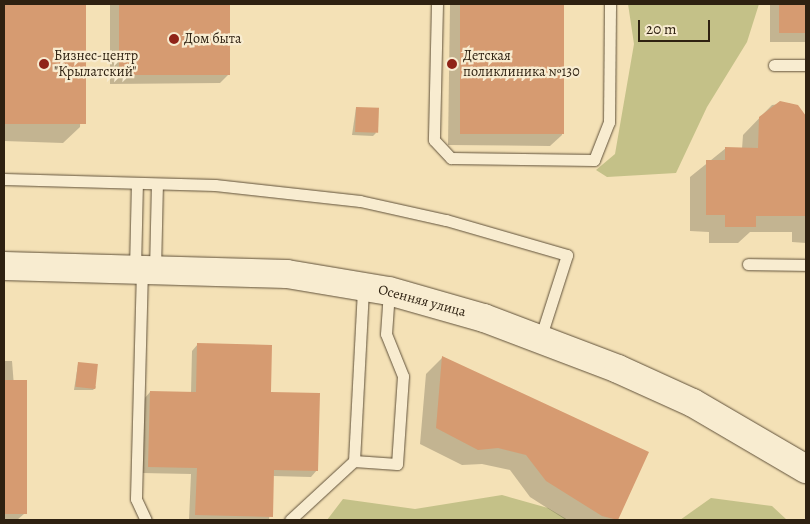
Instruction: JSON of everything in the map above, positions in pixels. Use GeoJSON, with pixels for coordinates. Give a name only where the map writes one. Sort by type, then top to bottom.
{"type":"FeatureCollection","features":[{"type":"Feature","properties":{"kind":"main road","name":"Осенняя улица"},"geometry":{"type":"LineString","coordinates":[[4,266],[287,274],[376,288],[540,339],[693,403],[806,469]]}},
{"type":"Feature","properties":{"kind":"lane"},"geometry":{"type":"LineString","coordinates":[[436,4],[434,140],[451,158],[594,160],[609,122],[610,4]]}},
{"type":"Feature","properties":{"kind":"lane"},"geometry":{"type":"LineString","coordinates":[[774,65],[806,65]]}},
{"type":"Feature","properties":{"kind":"lane"},"geometry":{"type":"LineString","coordinates":[[4,179],[157,184],[360,201],[446,220],[567,255],[540,339]]}},
{"type":"Feature","properties":{"kind":"lane"},"geometry":{"type":"LineString","coordinates":[[137,183],[144,269],[136,499],[146,520]]}},
{"type":"Feature","properties":{"kind":"lane"},"geometry":{"type":"LineString","coordinates":[[144,269],[157,184]]}},
{"type":"Feature","properties":{"kind":"lane"},"geometry":{"type":"LineString","coordinates":[[748,264],[806,265]]}},
{"type":"Feature","properties":{"kind":"lane"},"geometry":{"type":"LineString","coordinates":[[290,520],[354,461],[376,288]]}},
{"type":"Feature","properties":{"kind":"lane"},"geometry":{"type":"LineString","coordinates":[[354,461],[397,464],[403,376],[386,334],[376,288]]}},
{"type":"Feature","properties":{"kind":"shaded area"},"geometry":{"type":"Polygon","coordinates":[[[628,4],[759,4],[747,42],[707,107],[676,173],[607,177],[596,170],[615,154],[634,44],[628,4]]]}},
{"type":"Feature","properties":{"kind":"shaded area"},"geometry":{"type":"Polygon","coordinates":[[[502,495],[548,508],[568,520],[327,520],[343,499],[415,509],[502,495]]]}},
{"type":"Feature","properties":{"kind":"shaded area"},"geometry":{"type":"Polygon","coordinates":[[[711,498],[772,506],[787,520],[680,520],[711,498]]]}},
{"type":"Feature","properties":{"kind":"building","name":"Бизнес-центр \"Крылатский\""},"geometry":{"type":"Polygon","coordinates":[[[4,4],[86,4],[86,124],[4,124],[4,4]]]}},
{"type":"Feature","properties":{"kind":"building","name":"Дом быта"},"geometry":{"type":"Polygon","coordinates":[[[119,4],[230,4],[230,75],[119,75],[119,4]]]}},
{"type":"Feature","properties":{"kind":"building"},"geometry":{"type":"Polygon","coordinates":[[[460,4],[564,4],[564,134],[460,134],[460,4]]]}},
{"type":"Feature","properties":{"kind":"building"},"geometry":{"type":"Polygon","coordinates":[[[779,4],[806,4],[806,33],[779,33],[779,4]]]}},
{"type":"Feature","properties":{"kind":"building"},"geometry":{"type":"Polygon","coordinates":[[[780,101],[798,105],[806,116],[806,216],[756,216],[756,227],[725,227],[725,215],[706,215],[706,160],[725,160],[725,147],[758,148],[759,117],[780,101]]]}},
{"type":"Feature","properties":{"kind":"building"},"geometry":{"type":"Polygon","coordinates":[[[356,107],[379,108],[378,133],[355,132],[356,107]]]}},
{"type":"Feature","properties":{"kind":"building"},"geometry":{"type":"Polygon","coordinates":[[[197,343],[272,345],[271,392],[320,393],[318,471],[274,470],[273,517],[195,515],[197,468],[148,467],[150,391],[196,392],[197,343]]]}},
{"type":"Feature","properties":{"kind":"building"},"geometry":{"type":"Polygon","coordinates":[[[442,356],[649,452],[618,520],[602,516],[546,481],[526,455],[498,448],[478,450],[436,428],[442,356]]]}},
{"type":"Feature","properties":{"kind":"building"},"geometry":{"type":"Polygon","coordinates":[[[78,362],[98,364],[95,389],[75,387],[78,362]]]}},
{"type":"Feature","properties":{"kind":"building"},"geometry":{"type":"Polygon","coordinates":[[[4,380],[27,380],[27,514],[4,514],[4,380]]]}},
{"type":"Feature","properties":{"kind":"place","name":"Дом быта"},"geometry":{"type":"Point","coordinates":[174,39]}},
{"type":"Feature","properties":{"kind":"place","name":"Бизнес-центр \"Крылатский\""},"geometry":{"type":"Point","coordinates":[44,64]}},
{"type":"Feature","properties":{"kind":"place","name":"Детская поликлиника №130"},"geometry":{"type":"Point","coordinates":[452,64]}}]}
